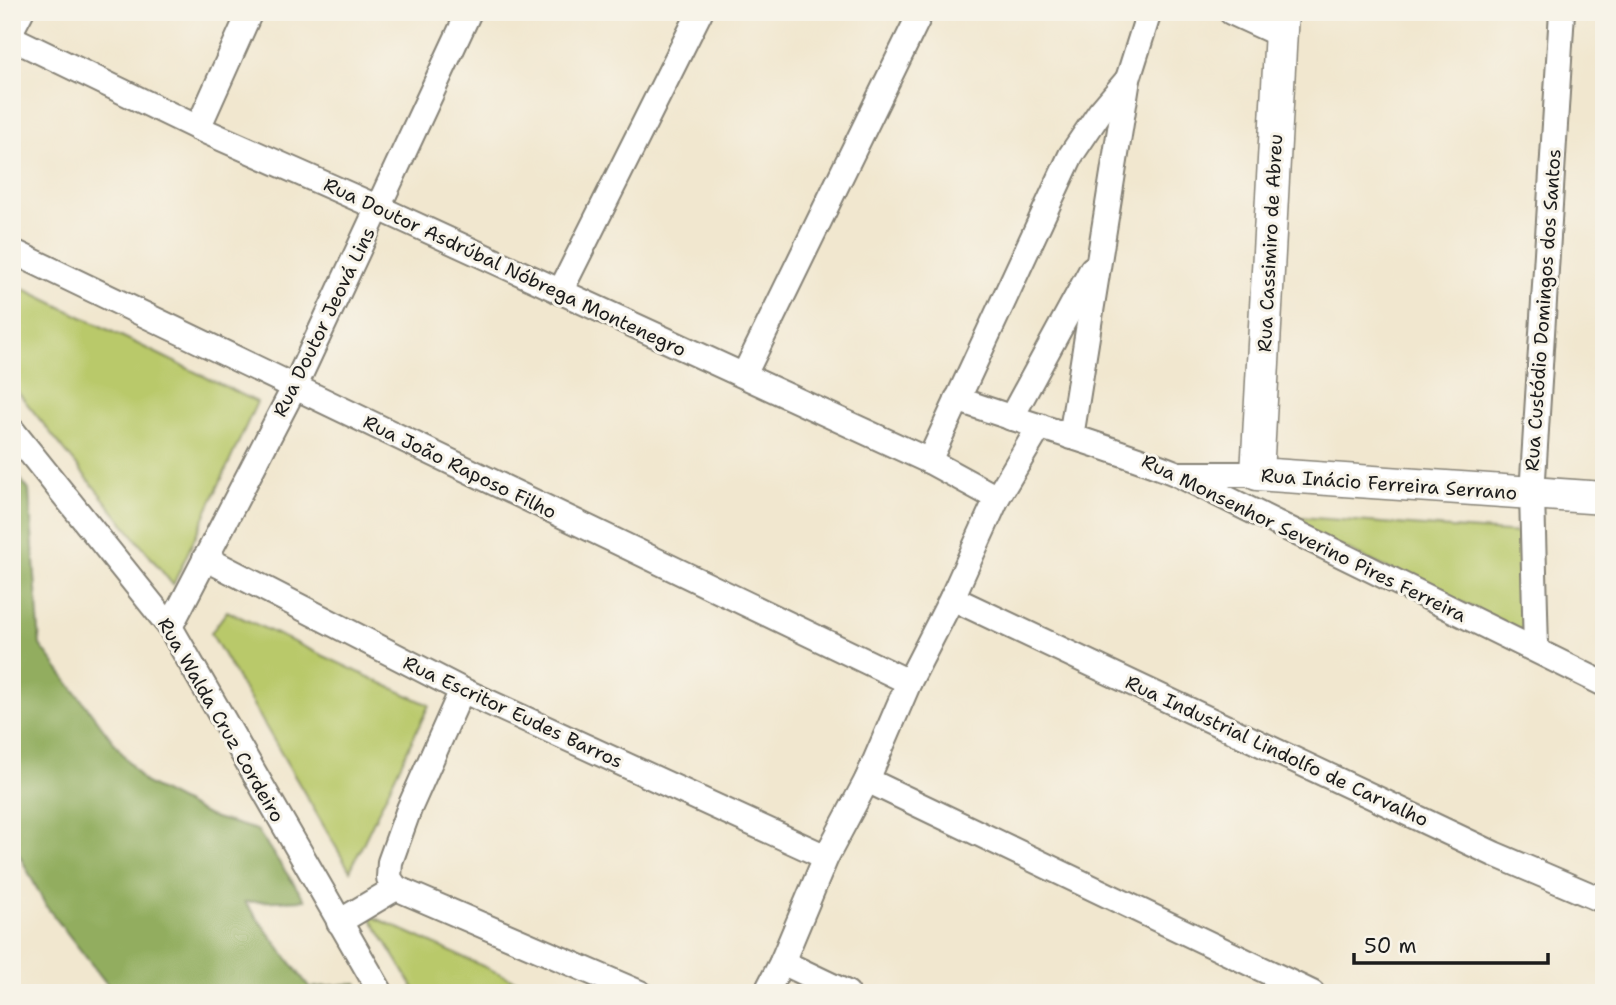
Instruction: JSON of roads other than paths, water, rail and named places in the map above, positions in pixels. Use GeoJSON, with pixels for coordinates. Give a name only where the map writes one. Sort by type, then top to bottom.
{"type":"FeatureCollection","features":[{"type":"Feature","properties":{"kind":"street"},"geometry":{"type":"LineString","coordinates":[[12,29],[20,12]]}},
{"type":"Feature","properties":{"kind":"street"},"geometry":{"type":"LineString","coordinates":[[198,128],[250,12]]}},
{"type":"Feature","properties":{"kind":"street","name":"Rua Doutor Jeová Lins"},"geometry":{"type":"LineString","coordinates":[[170,627],[294,387],[469,12]]}},
{"type":"Feature","properties":{"kind":"street"},"geometry":{"type":"LineString","coordinates":[[560,292],[699,12]]}},
{"type":"Feature","properties":{"kind":"street"},"geometry":{"type":"LineString","coordinates":[[744,375],[921,12]]}},
{"type":"Feature","properties":{"kind":"street"},"geometry":{"type":"LineString","coordinates":[[1071,437],[1129,79],[1149,12]]}},
{"type":"Feature","properties":{"kind":"street"},"geometry":{"type":"LineString","coordinates":[[1231,12],[1282,24]]}},
{"type":"Feature","properties":{"kind":"street","name":"Rua Custódio Domingos dos Santos"},"geometry":{"type":"LineString","coordinates":[[1536,649],[1532,494],[1562,12]]}},
{"type":"Feature","properties":{"kind":"street","name":"Rua Cassimiro de Abreu"},"geometry":{"type":"LineString","coordinates":[[1256,474],[1282,24]]}},
{"type":"Feature","properties":{"kind":"street","name":"Rua Doutor Asdrúbal Nóbrega Montenegro"},"geometry":{"type":"LineString","coordinates":[[12,38],[198,128],[379,208],[929,461],[997,498]]}},
{"type":"Feature","properties":{"kind":"street"},"geometry":{"type":"LineString","coordinates":[[929,461],[1071,155],[1100,112],[1129,79]]}},
{"type":"Feature","properties":{"kind":"street","name":"Rua João Raposo Filho"},"geometry":{"type":"LineString","coordinates":[[12,251],[909,681]]}},
{"type":"Feature","properties":{"kind":"street"},"geometry":{"type":"LineString","coordinates":[[1012,418],[1101,253]]}},
{"type":"Feature","properties":{"kind":"street","name":"Rua Monsenhor Severino Pires Ferreira"},"geometry":{"type":"LineString","coordinates":[[957,398],[1124,453],[1175,473],[1604,684]]}},
{"type":"Feature","properties":{"kind":"street"},"geometry":{"type":"LineString","coordinates":[[766,993],[782,962],[826,856],[867,780],[909,681],[952,598],[997,498],[1040,426]]}},
{"type":"Feature","properties":{"kind":"street","name":"Rua Walda Cruz Cordeiro"},"geometry":{"type":"LineString","coordinates":[[12,430],[170,627],[381,993]]}},
{"type":"Feature","properties":{"kind":"street","name":"Rua Inácio Ferreira Serrano"},"geometry":{"type":"LineString","coordinates":[[1175,473],[1256,474],[1604,498]]}},
{"type":"Feature","properties":{"kind":"street","name":"Rua Escritor Eudes Barros"},"geometry":{"type":"LineString","coordinates":[[205,558],[462,690],[826,856]]}},
{"type":"Feature","properties":{"kind":"street","name":"Rua Industrial Lindolfo de Carvalho"},"geometry":{"type":"LineString","coordinates":[[952,598],[1494,854],[1604,901]]}},
{"type":"Feature","properties":{"kind":"street"},"geometry":{"type":"LineString","coordinates":[[462,690],[409,809],[390,862],[390,878],[396,888],[640,993]]}},
{"type":"Feature","properties":{"kind":"street"},"geometry":{"type":"LineString","coordinates":[[867,780],[1312,993]]}},
{"type":"Feature","properties":{"kind":"street"},"geometry":{"type":"LineString","coordinates":[[338,922],[396,888]]}},
{"type":"Feature","properties":{"kind":"street"},"geometry":{"type":"LineString","coordinates":[[782,962],[847,993]]}}]}
